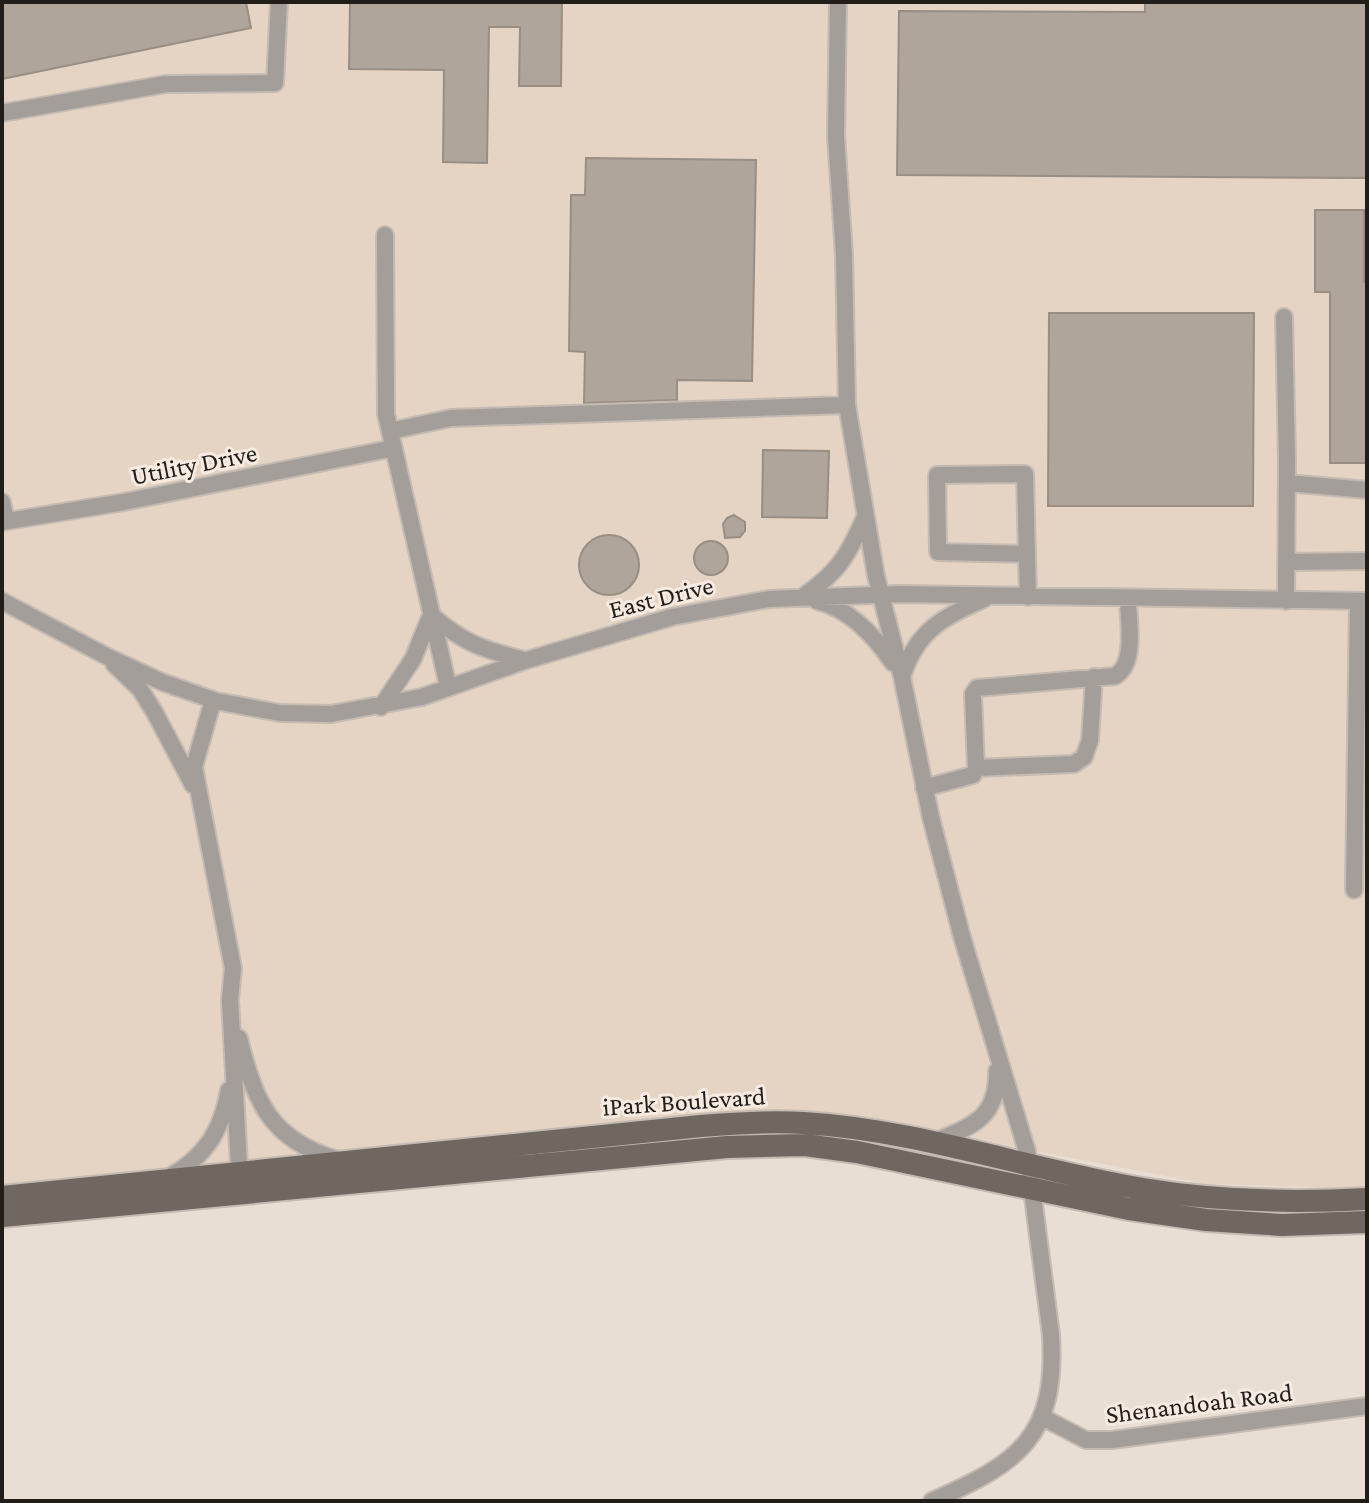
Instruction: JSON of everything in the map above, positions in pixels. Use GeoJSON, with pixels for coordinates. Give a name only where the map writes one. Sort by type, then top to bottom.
{"type":"FeatureCollection","features":[{"type":"Feature","properties":{"kind":"main road","name":"iPark Boulevard"},"geometry":{"type":"LineString","coordinates":[[2,1216],[240,1183],[343,1162],[753,1122],[830,1125],[1176,1194],[1291,1201],[1367,1199]]}},
{"type":"Feature","properties":{"kind":"main road","name":"iPark Boulevard"},"geometry":{"type":"LineString","coordinates":[[2,1197],[165,1180],[240,1183],[783,1145],[857,1152],[1129,1209],[1206,1220],[1282,1225],[1367,1222]]}},
{"type":"Feature","properties":{"kind":"street"},"geometry":{"type":"LineString","coordinates":[[2,113],[166,84],[275,83],[279,2]]}},
{"type":"Feature","properties":{"kind":"street"},"geometry":{"type":"LineString","coordinates":[[838,2],[836,136],[844,255],[847,405],[880,594],[902,677],[924,788],[962,937],[1023,1137],[1033,1188],[1053,1365],[1050,1392],[1031,1439],[1003,1465],[932,1501]]}},
{"type":"Feature","properties":{"kind":"street"},"geometry":{"type":"LineString","coordinates":[[385,235],[386,414],[448,686]]}},
{"type":"Feature","properties":{"kind":"street"},"geometry":{"type":"LineString","coordinates":[[1284,317],[1286,601]]}},
{"type":"Feature","properties":{"kind":"street"},"geometry":{"type":"LineString","coordinates":[[390,431],[451,418],[847,405]]}},
{"type":"Feature","properties":{"kind":"street","name":"Utility Drive"},"geometry":{"type":"LineString","coordinates":[[4,522],[124,502],[394,448]]}},
{"type":"Feature","properties":{"kind":"street"},"geometry":{"type":"LineString","coordinates":[[1027,554],[938,552],[937,475],[1025,474],[1027,554],[1028,597]]}},
{"type":"Feature","properties":{"kind":"street"},"geometry":{"type":"LineString","coordinates":[[1287,483],[1367,490]]}},
{"type":"Feature","properties":{"kind":"street"},"geometry":{"type":"LineString","coordinates":[[2,502],[4,522]]}},
{"type":"Feature","properties":{"kind":"street"},"geometry":{"type":"LineString","coordinates":[[803,597],[831,577],[842,563],[865,517]]}},
{"type":"Feature","properties":{"kind":"street"},"geometry":{"type":"LineString","coordinates":[[1286,562],[1367,561]]}},
{"type":"Feature","properties":{"kind":"street","name":"East Drive"},"geometry":{"type":"LineString","coordinates":[[2,601],[108,657],[162,682],[213,700],[280,713],[331,714],[422,697],[527,660],[672,617],[737,603],[880,594],[1362,601]]}},
{"type":"Feature","properties":{"kind":"street"},"geometry":{"type":"LineString","coordinates":[[902,677],[908,659],[924,634],[959,609],[991,596]]}},
{"type":"Feature","properties":{"kind":"street"},"geometry":{"type":"LineString","coordinates":[[803,597],[847,613],[881,645],[902,677]]}},
{"type":"Feature","properties":{"kind":"street"},"geometry":{"type":"LineString","coordinates":[[924,788],[973,775],[976,768],[973,694],[977,688],[1115,676],[1123,671],[1128,658],[1128,599]]}},
{"type":"Feature","properties":{"kind":"street"},"geometry":{"type":"LineString","coordinates":[[1354,890],[1362,601]]}},
{"type":"Feature","properties":{"kind":"street"},"geometry":{"type":"LineString","coordinates":[[431,615],[457,637],[480,649],[527,660]]}},
{"type":"Feature","properties":{"kind":"street"},"geometry":{"type":"LineString","coordinates":[[381,707],[413,659],[431,615]]}},
{"type":"Feature","properties":{"kind":"street"},"geometry":{"type":"LineString","coordinates":[[108,657],[148,701],[197,794]]}},
{"type":"Feature","properties":{"kind":"street"},"geometry":{"type":"LineString","coordinates":[[976,768],[1074,764],[1084,757],[1090,740],[1094,677]]}},
{"type":"Feature","properties":{"kind":"street"},"geometry":{"type":"LineString","coordinates":[[213,700],[194,767],[233,968],[230,1000],[240,1183]]}},
{"type":"Feature","properties":{"kind":"street"},"geometry":{"type":"LineString","coordinates":[[230,1000],[247,1072],[259,1103],[275,1126],[296,1143],[319,1155],[343,1162]]}},
{"type":"Feature","properties":{"kind":"street"},"geometry":{"type":"LineString","coordinates":[[931,1143],[965,1129],[991,1106],[998,1092],[997,1054]]}},
{"type":"Feature","properties":{"kind":"street"},"geometry":{"type":"LineString","coordinates":[[165,1180],[207,1148],[224,1116],[233,1064]]}},
{"type":"Feature","properties":{"kind":"street","name":"Shenandoah Road"},"geometry":{"type":"LineString","coordinates":[[1042,1417],[1086,1440],[1112,1440],[1367,1406]]}},
{"type":"Feature","properties":{"kind":"shaded area"},"geometry":{"type":"Polygon","coordinates":[[[2,2],[1367,2],[1367,1186],[1207,1184],[926,1130],[805,1112],[724,1112],[2,1184],[2,2]]]}},
{"type":"Feature","properties":{"kind":"building"},"geometry":{"type":"Polygon","coordinates":[[[2,2],[246,2],[251,28],[2,79],[2,2]]]}},
{"type":"Feature","properties":{"kind":"building"},"geometry":{"type":"Polygon","coordinates":[[[350,2],[562,2],[561,86],[519,86],[520,27],[489,27],[487,163],[443,162],[444,70],[349,69],[350,2]]]}},
{"type":"Feature","properties":{"kind":"building"},"geometry":{"type":"Polygon","coordinates":[[[1145,2],[1367,2],[1367,178],[897,175],[899,11],[1145,12],[1145,2]]]}},
{"type":"Feature","properties":{"kind":"building"},"geometry":{"type":"Polygon","coordinates":[[[586,158],[756,160],[752,381],[677,380],[677,400],[584,403],[585,352],[569,351],[571,195],[585,195],[586,158]]]}},
{"type":"Feature","properties":{"kind":"building"},"geometry":{"type":"Polygon","coordinates":[[[1315,210],[1364,210],[1367,463],[1330,463],[1330,292],[1315,292],[1315,210]]]}},
{"type":"Feature","properties":{"kind":"building"},"geometry":{"type":"Polygon","coordinates":[[[1049,313],[1254,313],[1253,506],[1048,506],[1049,313]]]}},
{"type":"Feature","properties":{"kind":"building"},"geometry":{"type":"Polygon","coordinates":[[[763,450],[829,451],[827,518],[762,517],[763,450]]]}},
{"type":"Feature","properties":{"kind":"building"},"geometry":{"type":"Polygon","coordinates":[[[734,515],[745,522],[745,531],[740,537],[725,538],[723,524],[734,515]]]}},
{"type":"Feature","properties":{"kind":"building"},"geometry":{"type":"Polygon","coordinates":[[[609,535],[620,537],[630,544],[637,554],[637,576],[630,586],[620,593],[609,595],[598,593],[588,586],[581,576],[579,565],[581,554],[588,544],[598,537],[609,535]]]}},
{"type":"Feature","properties":{"kind":"building"},"geometry":{"type":"Polygon","coordinates":[[[711,541],[723,546],[728,558],[723,570],[711,575],[699,570],[694,558],[699,546],[711,541]]]}}]}
